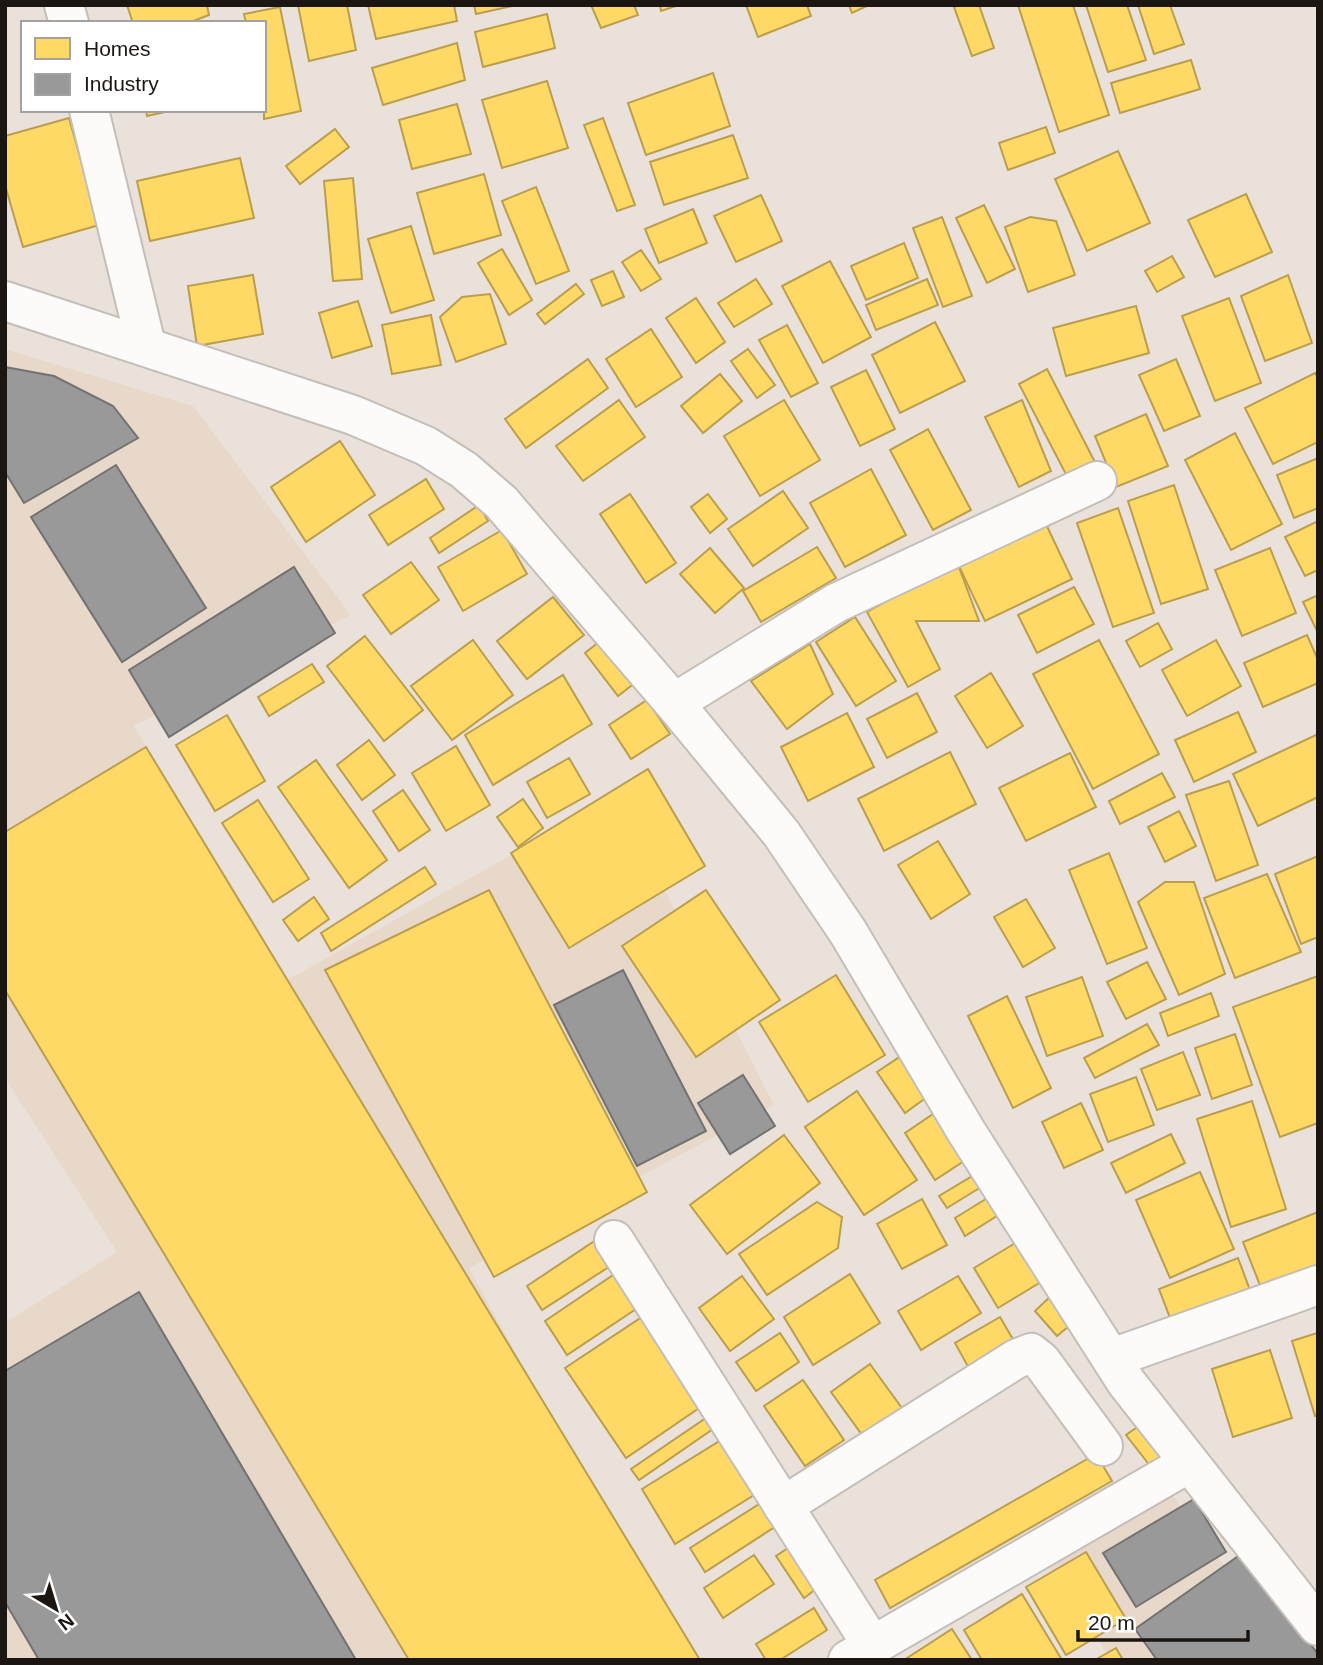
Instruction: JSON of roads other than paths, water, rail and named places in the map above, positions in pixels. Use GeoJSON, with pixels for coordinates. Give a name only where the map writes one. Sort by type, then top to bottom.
{"type":"FeatureCollection","features":[{"type":"Feature","properties":{"kind":"street"},"geometry":{"type":"LineString","coordinates":[[89,112],[146,345]]}},
{"type":"Feature","properties":{"kind":"street"},"geometry":{"type":"LineString","coordinates":[[5,301],[353,415],[426,446],[464,470],[501,502],[674,703],[781,833],[848,932],[966,1131],[1126,1382],[1318,1626]]}},
{"type":"Feature","properties":{"kind":"street"},"geometry":{"type":"LineString","coordinates":[[674,703],[836,603],[1097,481]]}},
{"type":"Feature","properties":{"kind":"street"},"geometry":{"type":"LineString","coordinates":[[614,1240],[783,1506],[860,1652],[1189,1463]]}},
{"type":"Feature","properties":{"kind":"street"},"geometry":{"type":"LineString","coordinates":[[1112,1358],[1318,1285]]}},
{"type":"Feature","properties":{"kind":"street"},"geometry":{"type":"LineString","coordinates":[[783,1506],[1016,1359],[1031,1353],[1041,1360],[1104,1446]]}}]}
